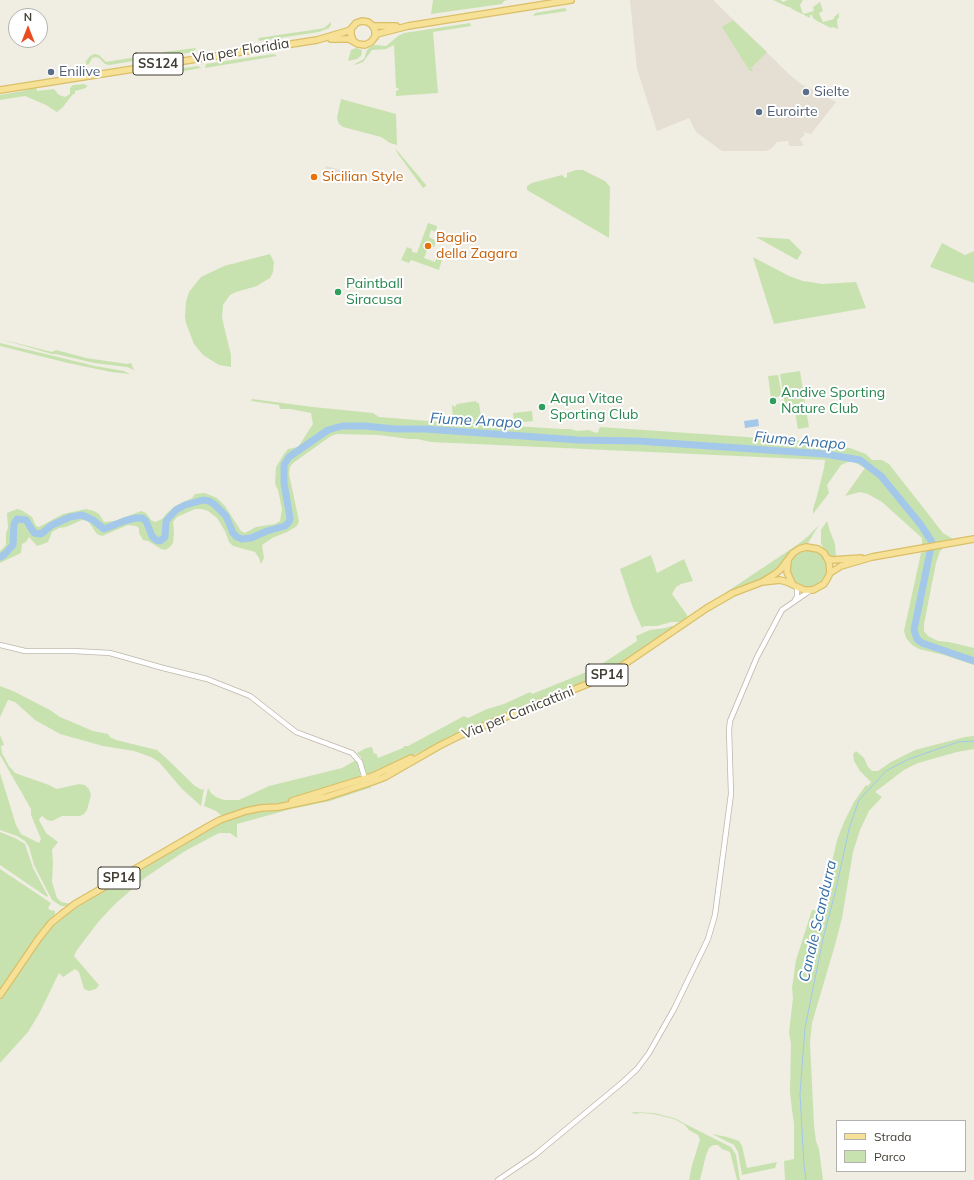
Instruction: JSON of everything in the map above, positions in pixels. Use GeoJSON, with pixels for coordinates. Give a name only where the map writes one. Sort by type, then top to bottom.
{"type":"FeatureCollection","features":[{"type":"Feature","properties":{"kind":"main road"},"geometry":{"type":"LineString","coordinates":[[375,37],[373,26],[368,22],[362,21],[354,24],[351,30],[353,40],[358,44],[365,45],[371,42],[375,37],[377,34],[408,26],[571,0]]}},
{"type":"Feature","properties":{"kind":"main road"},"geometry":{"type":"LineString","coordinates":[[373,26],[408,26]]}},
{"type":"Feature","properties":{"kind":"main road"},"geometry":{"type":"LineString","coordinates":[[317,40],[351,30]]}},
{"type":"Feature","properties":{"kind":"main road"},"geometry":{"type":"LineString","coordinates":[[317,40],[353,40]]}},
{"type":"Feature","properties":{"kind":"main road","name":"Via per Floridia"},"geometry":{"type":"LineString","coordinates":[[0,90],[317,40]]}},
{"type":"Feature","properties":{"kind":"main road"},"geometry":{"type":"LineString","coordinates":[[762,582],[781,569],[793,553],[806,547],[812,547],[818,550],[827,558],[832,560],[872,557],[974,539]]}},
{"type":"Feature","properties":{"kind":"main road"},"geometry":{"type":"LineString","coordinates":[[762,582],[780,580],[804,590],[811,590],[819,588],[824,584],[830,573],[841,566],[872,557]]}},
{"type":"Feature","properties":{"kind":"main road"},"geometry":{"type":"LineString","coordinates":[[827,558],[830,573]]}},
{"type":"Feature","properties":{"kind":"main road"},"geometry":{"type":"LineString","coordinates":[[789,559],[787,572],[789,578],[795,586]]}},
{"type":"Feature","properties":{"kind":"main road","name":"Via per Canicattini"},"geometry":{"type":"LineString","coordinates":[[272,807],[379,774],[423,752],[595,681],[613,672],[707,608],[733,593],[762,582]]}},
{"type":"Feature","properties":{"kind":"main road","name":"Via per Canicattini"},"geometry":{"type":"LineString","coordinates":[[0,995],[51,923],[75,904],[220,820],[253,809],[279,807],[326,797],[372,782],[386,777],[439,746]]}},
{"type":"Feature","properties":{"kind":"street"},"geometry":{"type":"LineString","coordinates":[[795,586],[797,597],[796,600]]}},
{"type":"Feature","properties":{"kind":"street"},"geometry":{"type":"LineString","coordinates":[[498,1180],[535,1155],[612,1092],[637,1069],[674,1009],[708,939],[715,915],[731,794],[730,721],[757,657],[782,610],[811,590]]}},
{"type":"Feature","properties":{"kind":"street"},"geometry":{"type":"LineString","coordinates":[[0,645],[25,651],[110,653],[207,679],[250,696],[296,732],[352,752],[360,762],[365,779]]}},
{"type":"Feature","properties":{"kind":"street"},"geometry":{"type":"LineString","coordinates":[[365,779],[372,782]]}},
{"type":"Feature","properties":{"kind":"street"},"geometry":{"type":"LineString","coordinates":[[326,797],[332,793],[361,784],[365,779]]}},
{"type":"Feature","properties":{"kind":"shaded area"},"geometry":{"type":"Polygon","coordinates":[[[630,0],[713,0],[790,75],[801,84],[836,102],[811,134],[803,132],[805,135],[800,139],[804,146],[789,146],[788,141],[777,142],[772,148],[766,151],[722,151],[696,132],[689,118],[657,131],[637,69],[630,0]]]}},
{"type":"Feature","properties":{"kind":"shaded area"},"geometry":{"type":"Polygon","coordinates":[[[326,166],[344,171],[341,184],[326,179],[324,175],[326,166]]]}},
{"type":"Feature","properties":{"kind":"green space"},"geometry":{"type":"Polygon","coordinates":[[[433,0],[508,0],[504,1],[502,4],[431,14],[433,0]]]}},
{"type":"Feature","properties":{"kind":"green space"},"geometry":{"type":"Polygon","coordinates":[[[773,0],[781,0],[782,2],[788,0],[803,0],[800,5],[803,14],[814,11],[813,7],[820,2],[823,11],[819,13],[823,22],[834,19],[834,17],[839,13],[839,18],[837,19],[838,29],[833,27],[831,28],[817,21],[812,15],[810,15],[810,18],[773,0]]]}},
{"type":"Feature","properties":{"kind":"green space"},"geometry":{"type":"Polygon","coordinates":[[[565,8],[567,11],[533,16],[535,13],[565,8]]]}},
{"type":"Feature","properties":{"kind":"green space"},"geometry":{"type":"Polygon","coordinates":[[[733,20],[767,52],[751,68],[753,71],[750,71],[722,27],[733,20]]]}},
{"type":"Feature","properties":{"kind":"green space"},"geometry":{"type":"Polygon","coordinates":[[[331,22],[329,28],[319,32],[259,41],[258,38],[324,28],[331,22]]]}},
{"type":"Feature","properties":{"kind":"green space"},"geometry":{"type":"Polygon","coordinates":[[[470,23],[471,26],[433,32],[438,93],[396,96],[396,91],[399,90],[396,88],[394,45],[386,49],[372,50],[363,62],[353,65],[364,59],[367,50],[370,47],[375,45],[386,46],[404,33],[470,23]]]}},
{"type":"Feature","properties":{"kind":"green space"},"geometry":{"type":"Polygon","coordinates":[[[196,48],[194,52],[166,56],[163,52],[196,48]]]}},
{"type":"Feature","properties":{"kind":"green space"},"geometry":{"type":"Polygon","coordinates":[[[356,48],[362,50],[361,56],[357,59],[348,61],[351,50],[356,48]]]}},
{"type":"Feature","properties":{"kind":"green space"},"geometry":{"type":"Polygon","coordinates":[[[160,53],[158,57],[109,65],[105,64],[96,57],[92,58],[89,64],[86,65],[86,61],[90,56],[95,54],[99,55],[106,62],[160,53]]]}},
{"type":"Feature","properties":{"kind":"green space"},"geometry":{"type":"Polygon","coordinates":[[[274,54],[277,56],[205,68],[206,64],[274,54]]]}},
{"type":"Feature","properties":{"kind":"green space"},"geometry":{"type":"Polygon","coordinates":[[[198,66],[201,68],[161,75],[164,71],[198,66]]]}},
{"type":"Feature","properties":{"kind":"green space"},"geometry":{"type":"Polygon","coordinates":[[[84,84],[88,86],[75,91],[75,94],[73,94],[57,112],[46,105],[25,96],[0,100],[0,95],[36,87],[37,91],[54,89],[59,95],[65,97],[70,94],[70,88],[73,85],[84,84]]]}},
{"type":"Feature","properties":{"kind":"green space"},"geometry":{"type":"Polygon","coordinates":[[[341,99],[396,114],[397,145],[390,143],[381,137],[343,127],[339,124],[337,118],[341,99]]]}},
{"type":"Feature","properties":{"kind":"green space"},"geometry":{"type":"Polygon","coordinates":[[[395,148],[426,185],[426,186],[423,188],[395,148]]]}},
{"type":"Feature","properties":{"kind":"green space"},"geometry":{"type":"Polygon","coordinates":[[[576,170],[583,170],[605,181],[610,187],[609,238],[527,190],[527,186],[532,183],[562,175],[565,178],[567,177],[567,173],[576,170]]]}},
{"type":"Feature","properties":{"kind":"green space"},"geometry":{"type":"Polygon","coordinates":[[[428,223],[437,226],[436,232],[431,230],[429,237],[436,241],[434,247],[428,248],[424,258],[435,262],[438,253],[443,256],[439,270],[411,260],[409,263],[401,260],[407,247],[412,249],[412,252],[417,253],[428,223]]]}},
{"type":"Feature","properties":{"kind":"green space"},"geometry":{"type":"Polygon","coordinates":[[[756,237],[789,239],[802,252],[797,260],[756,237]]]}},
{"type":"Feature","properties":{"kind":"green space"},"geometry":{"type":"Polygon","coordinates":[[[942,243],[965,255],[974,251],[974,283],[930,267],[942,243]]]}},
{"type":"Feature","properties":{"kind":"green space"},"geometry":{"type":"Polygon","coordinates":[[[270,254],[274,262],[273,272],[270,278],[257,286],[230,295],[223,305],[222,318],[231,355],[231,367],[219,365],[203,355],[194,344],[185,316],[186,302],[189,292],[201,277],[224,266],[270,254]]]}},
{"type":"Feature","properties":{"kind":"green space"},"geometry":{"type":"Polygon","coordinates":[[[753,257],[789,276],[803,281],[823,284],[856,282],[866,308],[774,324],[753,257]]]}},
{"type":"Feature","properties":{"kind":"green space"},"geometry":{"type":"Polygon","coordinates":[[[0,339],[52,352],[56,350],[86,358],[127,364],[131,363],[134,370],[127,367],[94,363],[52,354],[0,339]]]}},
{"type":"Feature","properties":{"kind":"green space"},"geometry":{"type":"Polygon","coordinates":[[[0,343],[95,366],[124,371],[130,374],[111,372],[68,363],[0,346],[0,343]]]}},
{"type":"Feature","properties":{"kind":"green space"},"geometry":{"type":"Polygon","coordinates":[[[800,371],[805,403],[785,406],[780,374],[800,371]]]}},
{"type":"Feature","properties":{"kind":"green space"},"geometry":{"type":"Polygon","coordinates":[[[778,375],[782,396],[771,398],[768,376],[778,375]]]}},
{"type":"Feature","properties":{"kind":"green space"},"geometry":{"type":"Polygon","coordinates":[[[252,399],[373,413],[379,417],[453,423],[452,405],[455,407],[457,404],[476,401],[479,403],[482,424],[570,429],[577,431],[589,430],[596,433],[600,427],[820,442],[826,447],[850,448],[866,454],[872,460],[882,460],[889,464],[943,533],[953,539],[941,541],[942,550],[940,551],[936,563],[924,624],[924,631],[928,636],[938,641],[974,648],[974,665],[944,655],[919,649],[912,645],[906,638],[904,631],[921,553],[924,552],[922,538],[882,502],[868,494],[860,492],[845,496],[865,468],[854,462],[848,462],[841,465],[827,485],[829,493],[813,514],[825,460],[431,442],[379,435],[337,434],[331,436],[293,463],[290,467],[289,474],[299,521],[297,526],[272,538],[262,545],[264,558],[261,564],[255,552],[233,546],[229,542],[225,531],[217,518],[208,511],[202,509],[195,509],[177,517],[173,522],[173,543],[165,550],[143,540],[139,533],[139,528],[136,526],[128,525],[102,536],[97,534],[88,521],[82,520],[52,532],[48,542],[37,546],[29,537],[26,542],[22,544],[21,553],[0,563],[0,551],[6,545],[6,533],[8,528],[7,513],[17,509],[32,517],[36,526],[39,527],[63,514],[86,509],[99,514],[104,522],[115,521],[141,511],[146,513],[151,520],[155,522],[162,519],[175,506],[192,498],[195,494],[205,493],[217,498],[225,506],[241,531],[245,533],[256,527],[275,524],[280,521],[282,509],[278,490],[275,484],[276,467],[288,449],[298,447],[313,424],[311,413],[290,409],[280,409],[279,405],[251,401],[252,399]]]}},
{"type":"Feature","properties":{"kind":"green space"},"geometry":{"type":"Polygon","coordinates":[[[805,405],[809,427],[798,429],[794,407],[805,405]]]}},
{"type":"Feature","properties":{"kind":"green space"},"geometry":{"type":"Polygon","coordinates":[[[532,411],[533,421],[514,423],[513,413],[532,411]]]}},
{"type":"Feature","properties":{"kind":"green space"},"geometry":{"type":"Polygon","coordinates":[[[827,521],[835,544],[837,558],[827,555],[821,543],[821,530],[827,521]]]}},
{"type":"Feature","properties":{"kind":"green space"},"geometry":{"type":"Polygon","coordinates":[[[819,525],[808,543],[770,575],[737,589],[707,605],[797,545],[819,525]]]}},
{"type":"Feature","properties":{"kind":"green space"},"geometry":{"type":"Polygon","coordinates":[[[804,550],[812,550],[822,555],[826,562],[826,576],[822,583],[812,588],[804,588],[794,583],[792,580],[789,573],[789,565],[794,555],[797,553],[804,550]]]}},
{"type":"Feature","properties":{"kind":"green space"},"geometry":{"type":"Polygon","coordinates":[[[651,555],[657,573],[684,559],[693,581],[676,587],[672,594],[687,615],[687,618],[684,621],[671,622],[657,626],[644,626],[642,628],[633,608],[620,569],[651,555]]]}},
{"type":"Feature","properties":{"kind":"green space"},"geometry":{"type":"Polygon","coordinates":[[[675,626],[613,668],[592,680],[424,750],[370,775],[365,771],[361,757],[357,753],[366,748],[372,747],[374,754],[376,753],[378,758],[403,748],[404,746],[408,746],[464,716],[468,718],[530,692],[532,694],[594,669],[637,641],[636,636],[650,630],[675,626]]]}},
{"type":"Feature","properties":{"kind":"green space"},"geometry":{"type":"Polygon","coordinates":[[[0,686],[50,710],[60,717],[93,731],[108,734],[116,740],[157,750],[195,786],[202,790],[204,788],[201,806],[182,789],[159,762],[151,757],[134,751],[103,746],[60,734],[35,720],[15,702],[8,700],[0,717],[0,686]]]}},
{"type":"Feature","properties":{"kind":"green space"},"geometry":{"type":"Polygon","coordinates":[[[0,735],[4,745],[1,746],[2,753],[9,766],[15,773],[57,789],[79,784],[85,785],[89,789],[91,795],[87,810],[84,814],[80,816],[62,816],[52,821],[47,820],[42,816],[39,820],[46,833],[58,842],[52,850],[52,882],[57,898],[61,902],[71,904],[67,906],[61,906],[52,900],[34,865],[29,847],[25,841],[17,836],[0,830],[0,773],[16,825],[21,834],[39,843],[41,839],[31,815],[31,809],[0,755],[0,735]]]}},
{"type":"Feature","properties":{"kind":"green space"},"geometry":{"type":"Polygon","coordinates":[[[974,736],[974,749],[957,752],[918,763],[904,770],[875,792],[882,797],[869,811],[860,830],[853,852],[842,918],[812,1023],[810,1042],[814,1126],[823,1180],[785,1180],[784,1161],[794,1159],[794,1123],[790,1092],[791,1044],[789,1032],[793,998],[792,988],[796,960],[812,910],[821,910],[837,840],[844,822],[854,802],[866,785],[868,786],[871,782],[860,771],[854,761],[853,754],[856,751],[864,758],[868,767],[872,771],[878,771],[891,762],[915,750],[974,736]]]}},
{"type":"Feature","properties":{"kind":"green space"},"geometry":{"type":"Polygon","coordinates":[[[356,760],[361,773],[360,776],[354,780],[318,792],[281,803],[259,805],[222,816],[216,811],[204,806],[208,788],[216,797],[224,800],[239,800],[269,786],[342,768],[356,760]]]}},
{"type":"Feature","properties":{"kind":"green space"},"geometry":{"type":"Polygon","coordinates":[[[370,786],[371,789],[369,788],[330,801],[291,809],[237,824],[237,838],[230,833],[219,833],[185,851],[146,877],[115,904],[99,921],[74,956],[99,985],[96,989],[89,991],[84,989],[79,972],[75,969],[63,977],[59,973],[39,1014],[28,1032],[0,1063],[0,1000],[47,932],[63,917],[122,880],[225,821],[253,812],[273,811],[370,786]]]}},
{"type":"Feature","properties":{"kind":"green space"},"geometry":{"type":"Polygon","coordinates":[[[0,832],[25,844],[33,868],[48,896],[47,897],[0,865],[0,832]]]}},
{"type":"Feature","properties":{"kind":"green space"},"geometry":{"type":"Polygon","coordinates":[[[0,869],[51,903],[48,908],[55,911],[55,915],[43,928],[0,991],[0,869]]]}},
{"type":"Feature","properties":{"kind":"green space"},"geometry":{"type":"Polygon","coordinates":[[[631,1112],[654,1113],[674,1118],[731,1147],[736,1155],[740,1180],[737,1180],[730,1152],[722,1149],[718,1145],[713,1145],[709,1148],[706,1155],[700,1180],[689,1180],[700,1140],[698,1135],[674,1119],[653,1114],[635,1114],[631,1112]]]}},
{"type":"Feature","properties":{"kind":"green space"},"geometry":{"type":"Polygon","coordinates":[[[712,1134],[739,1141],[742,1146],[747,1168],[777,1162],[775,1168],[742,1175],[738,1152],[734,1145],[712,1134]]]}},
{"type":"Feature","properties":{"kind":"water"},"geometry":{"type":"Polygon","coordinates":[[[758,419],[759,426],[745,428],[744,421],[758,419]]]}},
{"type":"Feature","properties":{"kind":"waterway","name":"Fiume Anapo"},"geometry":{"type":"LineString","coordinates":[[0,557],[4,555],[13,545],[14,524],[17,519],[26,520],[34,533],[41,534],[52,525],[70,517],[82,515],[93,520],[104,529],[124,521],[142,518],[146,521],[152,536],[156,540],[160,541],[165,537],[166,521],[176,510],[185,505],[203,500],[214,504],[226,516],[233,533],[242,539],[251,538],[267,531],[285,526],[289,522],[290,518],[284,483],[284,465],[289,457],[328,430],[342,426],[425,429],[578,440],[638,441],[825,454],[860,460],[881,476],[921,525],[932,542],[914,630],[917,639],[922,643],[974,661]]}},
{"type":"Feature","properties":{"kind":"waterway","name":"Canale Scandurra"},"geometry":{"type":"LineString","coordinates":[[806,1180],[800,1094],[805,1028],[823,939],[849,829],[859,800],[886,771],[909,759],[958,742],[974,741]]}},
{"type":"Feature","properties":{"kind":"place","name":"Enilive"},"geometry":{"type":"Point","coordinates":[51,72]}},
{"type":"Feature","properties":{"kind":"place","name":"Sielte"},"geometry":{"type":"Point","coordinates":[806,92]}},
{"type":"Feature","properties":{"kind":"place","name":"Euroirte"},"geometry":{"type":"Point","coordinates":[759,112]}},
{"type":"Feature","properties":{"kind":"place","name":"Sicilian Style"},"geometry":{"type":"Point","coordinates":[314,177]}},
{"type":"Feature","properties":{"kind":"place","name":"Baglio della Zagara"},"geometry":{"type":"Point","coordinates":[428,246]}},
{"type":"Feature","properties":{"kind":"place","name":"Paintball Siracusa"},"geometry":{"type":"Point","coordinates":[338,292]}},
{"type":"Feature","properties":{"kind":"place","name":"Andive Sporting Nature Club"},"geometry":{"type":"Point","coordinates":[773,401]}},
{"type":"Feature","properties":{"kind":"place","name":"Aqua Vitae Sporting Club"},"geometry":{"type":"Point","coordinates":[542,407]}}]}
